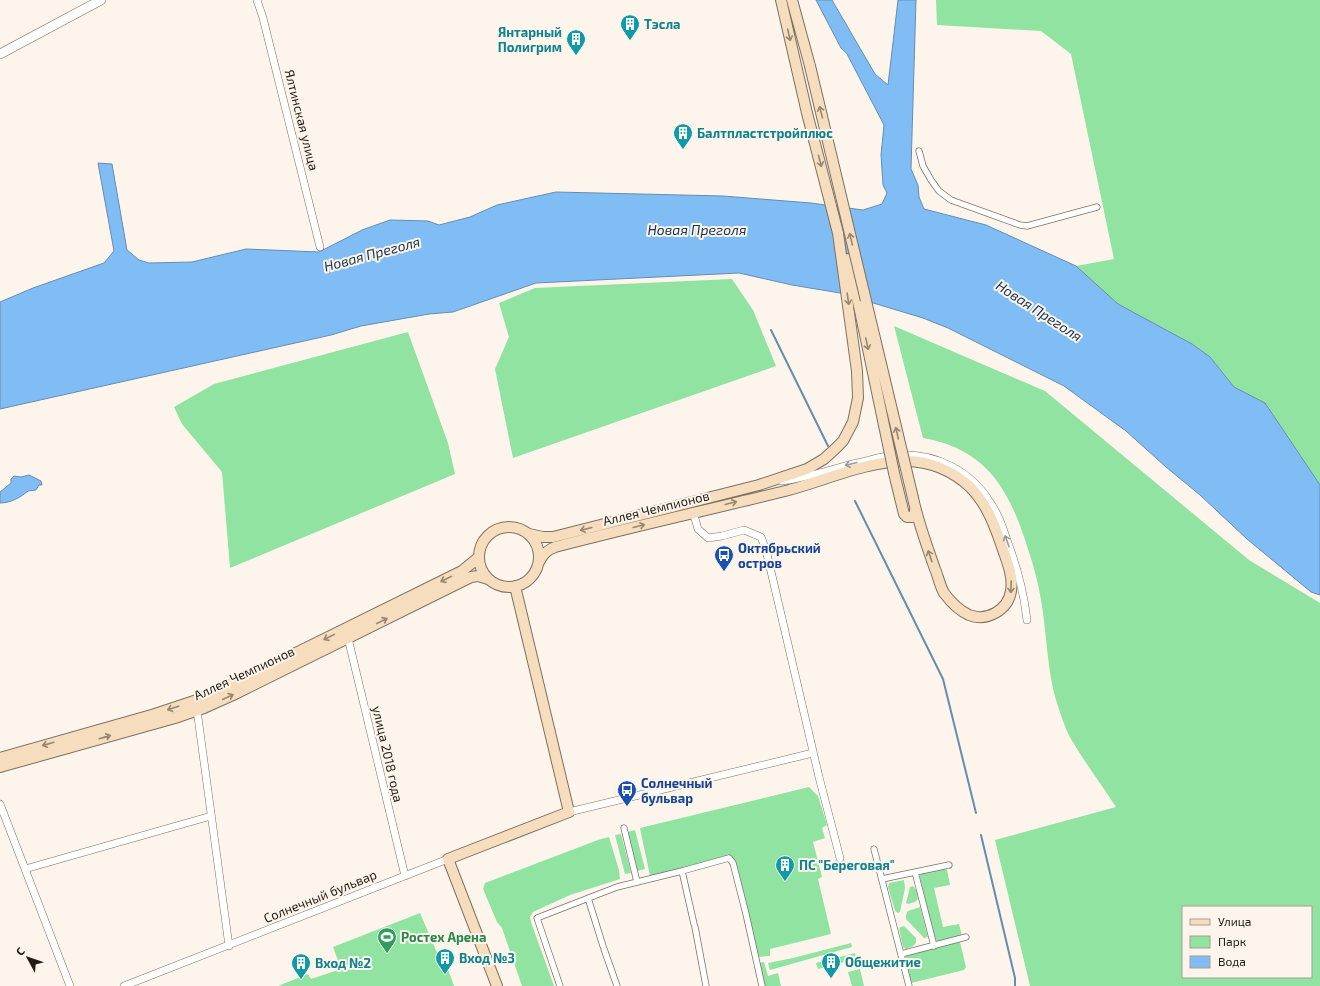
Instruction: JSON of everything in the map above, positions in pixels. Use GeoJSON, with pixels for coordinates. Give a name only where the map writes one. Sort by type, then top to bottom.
{"type":"FeatureCollection","features":[{"type":"Feature","properties":{"kind":"main road"},"geometry":{"type":"LineString","coordinates":[[781,0],[796,69],[838,232],[846,251],[904,514],[907,517],[912,517],[915,513],[913,498],[810,66],[792,0]]}},
{"type":"Feature","properties":{"kind":"main road","name":"Аллея Чемпионов"},"geometry":{"type":"LineString","coordinates":[[0,758],[155,714],[204,697],[229,686],[462,571],[478,558],[480,546],[483,541],[496,529],[513,526],[529,534],[543,538],[553,537],[759,485],[815,465],[829,455],[843,441],[850,429],[856,413],[858,390],[851,319],[838,232]]}},
{"type":"Feature","properties":{"kind":"main road","name":"Аллея Чемпионов"},"geometry":{"type":"LineString","coordinates":[[0,767],[158,723],[225,699],[471,577],[478,576],[488,579],[492,583],[504,587],[516,586],[531,577],[544,554],[549,549],[693,512],[785,491],[850,471],[889,462],[918,462],[935,466],[950,472],[964,482],[978,496],[987,509],[997,532],[1010,571],[1012,585],[1010,597],[1001,610],[986,616],[972,616],[961,610],[944,593],[915,510]]}},
{"type":"Feature","properties":{"kind":"main road"},"geometry":{"type":"LineString","coordinates":[[529,534],[536,544],[539,562]]}},
{"type":"Feature","properties":{"kind":"main road"},"geometry":{"type":"LineString","coordinates":[[478,558],[481,569],[488,579]]}},
{"type":"Feature","properties":{"kind":"main road"},"geometry":{"type":"LineString","coordinates":[[516,586],[569,812]]}},
{"type":"Feature","properties":{"kind":"main road","name":"Солнечный бульвар"},"geometry":{"type":"LineString","coordinates":[[448,859],[569,812]]}},
{"type":"Feature","properties":{"kind":"main road"},"geometry":{"type":"LineString","coordinates":[[448,859],[497,986]]}},
{"type":"Feature","properties":{"kind":"street"},"geometry":{"type":"LineString","coordinates":[[0,54],[101,0]]}},
{"type":"Feature","properties":{"kind":"street","name":"Ялтинская улица"},"geometry":{"type":"LineString","coordinates":[[257,0],[263,18],[320,246]]}},
{"type":"Feature","properties":{"kind":"street"},"geometry":{"type":"LineString","coordinates":[[919,151],[923,166],[930,180],[939,191],[951,200],[1020,225],[1027,226],[1097,207]]}},
{"type":"Feature","properties":{"kind":"street"},"geometry":{"type":"LineString","coordinates":[[759,485],[792,480],[888,456],[919,456],[946,463],[958,469],[984,492],[1000,521],[1019,575],[1027,620]]}},
{"type":"Feature","properties":{"kind":"street"},"geometry":{"type":"LineString","coordinates":[[693,512],[698,530],[708,538],[744,530],[761,536],[766,550],[813,753],[840,858]]}},
{"type":"Feature","properties":{"kind":"street","name":"улица 2018 года"},"geometry":{"type":"LineString","coordinates":[[348,638],[405,876]]}},
{"type":"Feature","properties":{"kind":"street"},"geometry":{"type":"LineString","coordinates":[[197,710],[229,946]]}},
{"type":"Feature","properties":{"kind":"street","name":"Солнечный бульвар"},"geometry":{"type":"LineString","coordinates":[[569,812],[813,753]]}},
{"type":"Feature","properties":{"kind":"street"},"geometry":{"type":"LineString","coordinates":[[0,804],[70,986]]}},
{"type":"Feature","properties":{"kind":"street"},"geometry":{"type":"LineString","coordinates":[[25,869],[212,816]]}},
{"type":"Feature","properties":{"kind":"street"},"geometry":{"type":"LineString","coordinates":[[624,828],[637,882]]}},
{"type":"Feature","properties":{"kind":"street"},"geometry":{"type":"LineString","coordinates":[[874,849],[909,986]]}},
{"type":"Feature","properties":{"kind":"street"},"geometry":{"type":"LineString","coordinates":[[560,986],[537,918],[617,887],[730,858],[733,863],[746,914],[762,986]]}},
{"type":"Feature","properties":{"kind":"street","name":"Солнечный бульвар"},"geometry":{"type":"LineString","coordinates":[[124,986],[448,859]]}},
{"type":"Feature","properties":{"kind":"street"},"geometry":{"type":"LineString","coordinates":[[882,879],[949,865]]}},
{"type":"Feature","properties":{"kind":"street"},"geometry":{"type":"LineString","coordinates":[[682,871],[706,986]]}},
{"type":"Feature","properties":{"kind":"street"},"geometry":{"type":"LineString","coordinates":[[916,872],[934,946]]}},
{"type":"Feature","properties":{"kind":"street"},"geometry":{"type":"LineString","coordinates":[[588,898],[617,986]]}},
{"type":"Feature","properties":{"kind":"street"},"geometry":{"type":"LineString","coordinates":[[901,954],[966,938]]}},
{"type":"Feature","properties":{"kind":"green space"},"geometry":{"type":"Polygon","coordinates":[[[936,0],[1320,0],[1320,485],[1265,403],[1234,387],[1210,357],[1192,344],[1118,304],[1076,266],[1114,259],[1071,54],[1041,31],[937,25],[936,0]]]}},
{"type":"Feature","properties":{"kind":"green space"},"geometry":{"type":"Polygon","coordinates":[[[732,279],[753,310],[776,366],[513,458],[495,369],[509,337],[499,303],[535,288],[732,279]]]}},
{"type":"Feature","properties":{"kind":"green space"},"geometry":{"type":"Polygon","coordinates":[[[894,326],[1045,391],[1249,560],[1320,603],[1320,986],[1030,986],[995,840],[1116,807],[1076,748],[1069,735],[1056,700],[1051,679],[1042,604],[1032,560],[1011,505],[1002,488],[978,461],[963,451],[944,443],[923,438],[894,326]]]}},
{"type":"Feature","properties":{"kind":"green space"},"geometry":{"type":"Polygon","coordinates":[[[408,332],[448,443],[455,474],[230,568],[222,472],[182,424],[174,407],[214,384],[408,332]]]}},
{"type":"Feature","properties":{"kind":"green space"},"geometry":{"type":"Polygon","coordinates":[[[809,787],[818,796],[827,825],[822,828],[825,838],[813,842],[822,877],[818,879],[831,934],[770,949],[770,956],[757,957],[748,912],[733,859],[729,856],[688,868],[650,876],[640,828],[809,787]]]}},
{"type":"Feature","properties":{"kind":"green space"},"geometry":{"type":"Polygon","coordinates":[[[635,830],[645,869],[637,871],[628,832],[635,830]]]}},
{"type":"Feature","properties":{"kind":"green space"},"geometry":{"type":"Polygon","coordinates":[[[621,834],[631,873],[625,874],[615,835],[621,834]]]}},
{"type":"Feature","properties":{"kind":"green space"},"geometry":{"type":"Polygon","coordinates":[[[609,837],[619,870],[620,879],[570,895],[533,912],[530,917],[532,925],[554,986],[522,986],[502,928],[497,922],[483,889],[485,883],[609,837]]]}},
{"type":"Feature","properties":{"kind":"green space"},"geometry":{"type":"Polygon","coordinates":[[[944,868],[947,870],[950,885],[934,888],[943,927],[959,924],[962,936],[940,942],[935,940],[920,875],[922,873],[944,868]]]}},
{"type":"Feature","properties":{"kind":"green space"},"geometry":{"type":"Polygon","coordinates":[[[904,880],[905,888],[900,912],[898,913],[895,911],[888,887],[889,883],[904,880]]]}},
{"type":"Feature","properties":{"kind":"green space"},"geometry":{"type":"Polygon","coordinates":[[[913,886],[916,890],[918,899],[915,902],[908,904],[906,903],[910,887],[913,886]]]}},
{"type":"Feature","properties":{"kind":"green space"},"geometry":{"type":"Polygon","coordinates":[[[920,907],[928,937],[924,938],[906,919],[908,911],[920,907]]]}},
{"type":"Feature","properties":{"kind":"green space","name":"Ростех Арена"},"geometry":{"type":"Polygon","coordinates":[[[420,913],[441,962],[445,961],[454,986],[278,986],[308,974],[311,979],[341,969],[333,947],[420,913]]]}},
{"type":"Feature","properties":{"kind":"green space"},"geometry":{"type":"Polygon","coordinates":[[[904,926],[916,938],[916,943],[906,949],[903,947],[899,928],[904,926]]]}},
{"type":"Feature","properties":{"kind":"green space"},"geometry":{"type":"Polygon","coordinates":[[[960,942],[966,967],[964,970],[911,983],[905,958],[907,955],[960,942]]]}},
{"type":"Feature","properties":{"kind":"green space"},"geometry":{"type":"Polygon","coordinates":[[[851,943],[852,947],[770,970],[768,963],[851,943]]]}},
{"type":"Feature","properties":{"kind":"green space"},"geometry":{"type":"Polygon","coordinates":[[[855,953],[856,959],[818,969],[816,963],[855,953]]]}},
{"type":"Feature","properties":{"kind":"green space"},"geometry":{"type":"Polygon","coordinates":[[[764,962],[768,976],[778,973],[781,986],[763,986],[758,963],[764,962]]]}},
{"type":"Feature","properties":{"kind":"green space"},"geometry":{"type":"Polygon","coordinates":[[[860,969],[864,986],[852,986],[848,972],[860,969]]]}},
{"type":"Feature","properties":{"kind":"water","name":"Новая Преголя"},"geometry":{"type":"Polygon","coordinates":[[[816,0],[832,0],[875,74],[888,85],[898,0],[916,0],[911,169],[918,185],[919,197],[924,209],[986,225],[1076,266],[1118,304],[1192,344],[1210,357],[1234,387],[1265,403],[1320,485],[1320,595],[1311,592],[1247,539],[1200,495],[1126,431],[1064,386],[948,328],[923,318],[840,293],[792,285],[739,273],[536,283],[453,312],[429,314],[361,326],[331,335],[0,409],[0,302],[33,288],[104,263],[114,251],[98,163],[112,164],[127,250],[139,260],[149,263],[192,262],[246,249],[319,252],[362,230],[390,220],[428,221],[439,225],[470,217],[497,205],[556,192],[723,196],[811,203],[863,210],[882,204],[887,193],[883,185],[881,155],[884,125],[847,54],[841,48],[816,0]]]}},
{"type":"Feature","properties":{"kind":"water"},"geometry":{"type":"Polygon","coordinates":[[[29,475],[41,481],[42,485],[39,485],[36,490],[28,491],[16,499],[0,503],[0,492],[11,483],[11,479],[14,476],[21,477],[29,475]]]}},
{"type":"Feature","properties":{"kind":"waterway"},"geometry":{"type":"LineString","coordinates":[[771,330],[828,446]]}},
{"type":"Feature","properties":{"kind":"waterway"},"geometry":{"type":"LineString","coordinates":[[855,501],[943,679],[976,813]]}},
{"type":"Feature","properties":{"kind":"waterway"},"geometry":{"type":"LineString","coordinates":[[981,835],[1015,978],[1015,986]]}},
{"type":"Feature","properties":{"kind":"place","name":"Тэсла"},"geometry":{"type":"Point","coordinates":[630,41]}},
{"type":"Feature","properties":{"kind":"place","name":"Янтарный Полигрим"},"geometry":{"type":"Point","coordinates":[576,56]}},
{"type":"Feature","properties":{"kind":"place","name":"Балтпластстройплюс"},"geometry":{"type":"Point","coordinates":[683,150]}},
{"type":"Feature","properties":{"kind":"place","name":"Октябрьский остров"},"geometry":{"type":"Point","coordinates":[724,572]}},
{"type":"Feature","properties":{"kind":"place","name":"Солнечный бульвар"},"geometry":{"type":"Point","coordinates":[627,807]}},
{"type":"Feature","properties":{"kind":"place","name":"ПС \"Береговая\""},"geometry":{"type":"Point","coordinates":[785,882]}},
{"type":"Feature","properties":{"kind":"place","name":"Ростех Арена"},"geometry":{"type":"Point","coordinates":[387,954]}},
{"type":"Feature","properties":{"kind":"place","name":"Вход №3"},"geometry":{"type":"Point","coordinates":[445,975]}},
{"type":"Feature","properties":{"kind":"place","name":"Общежитие"},"geometry":{"type":"Point","coordinates":[831,979]}},
{"type":"Feature","properties":{"kind":"place","name":"Вход №2"},"geometry":{"type":"Point","coordinates":[301,980]}}]}
